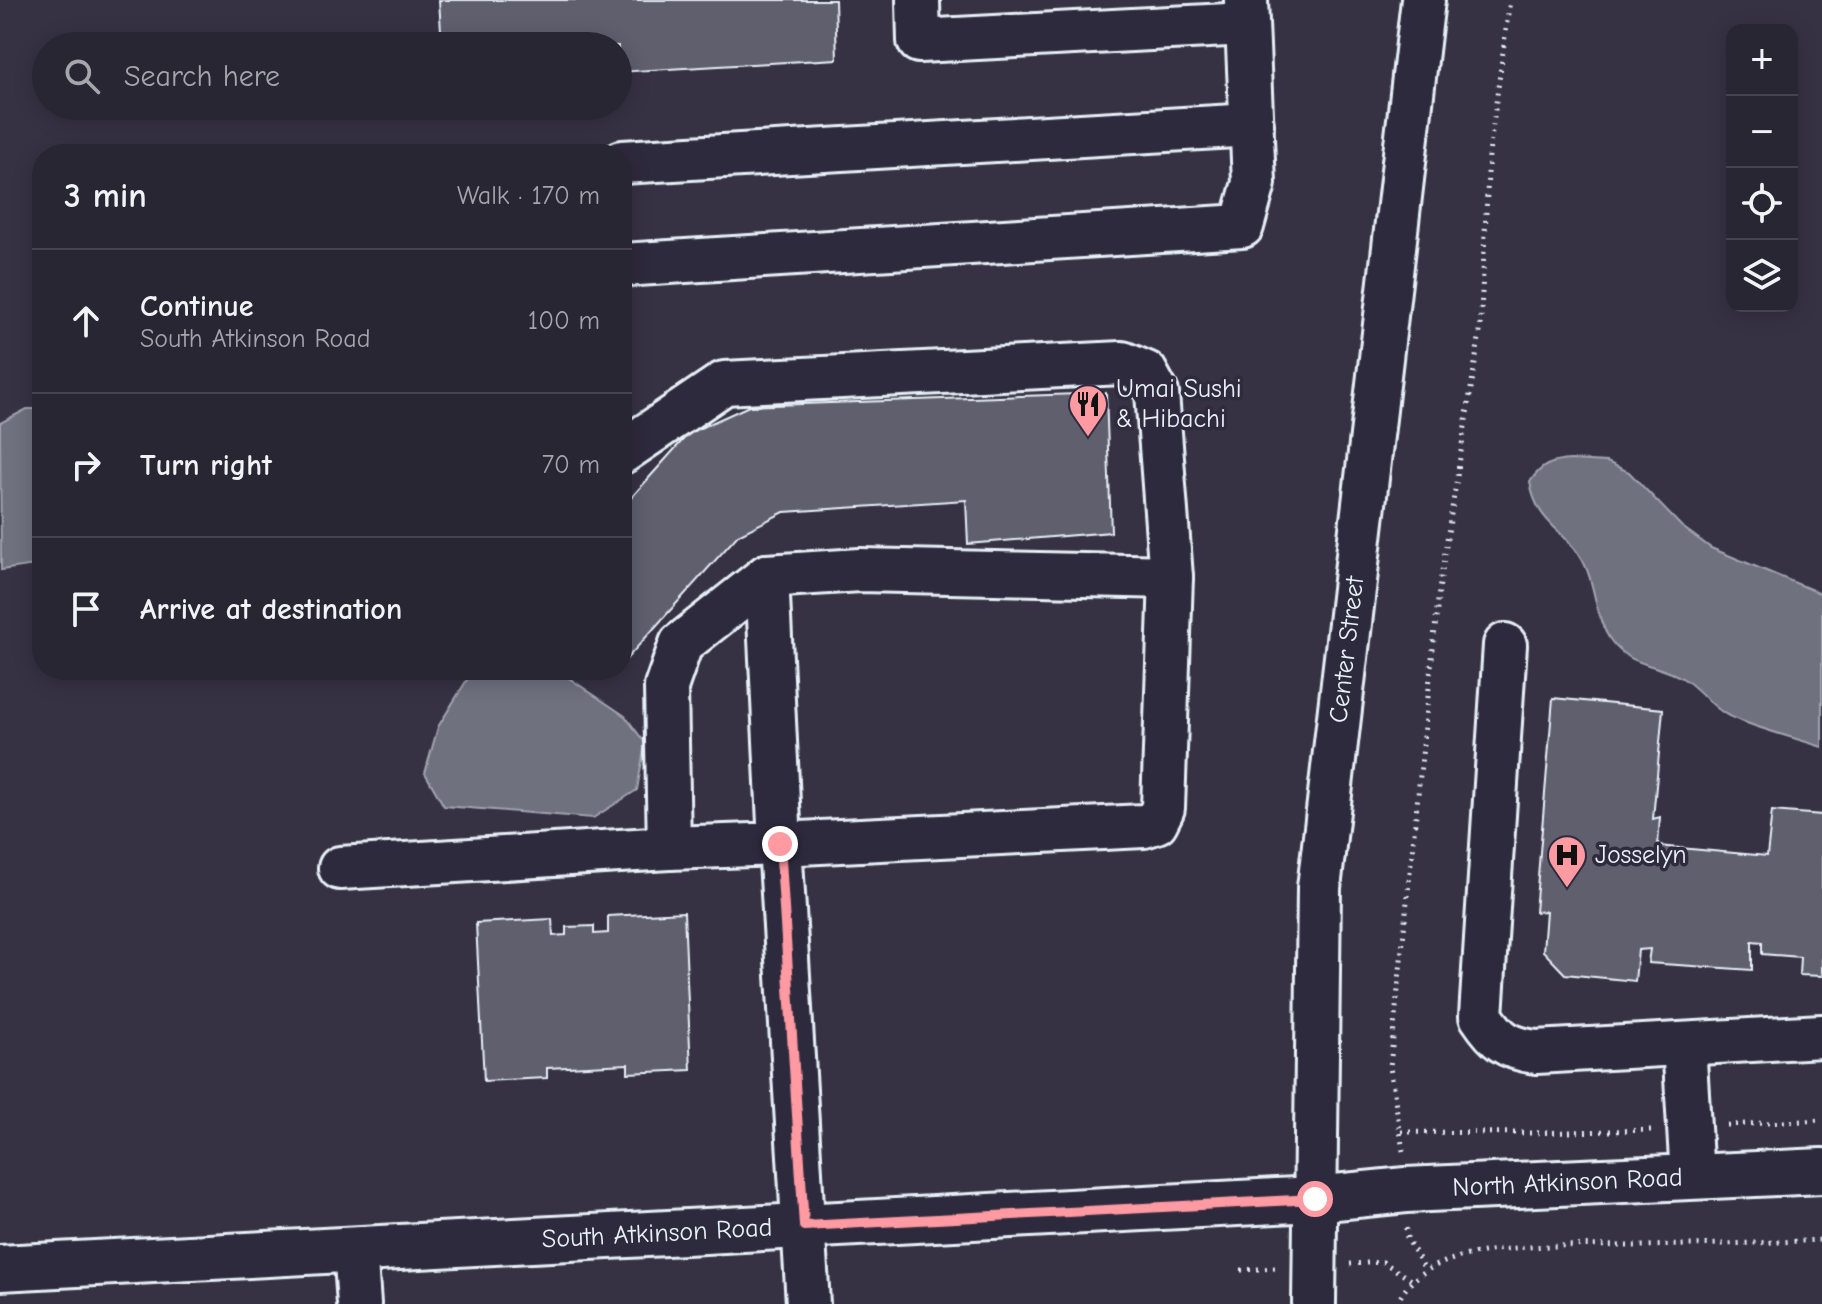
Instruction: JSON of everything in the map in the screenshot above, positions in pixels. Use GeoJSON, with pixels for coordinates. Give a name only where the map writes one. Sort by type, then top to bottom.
{"type":"FeatureCollection","features":[{"type":"Feature","properties":{"kind":"main road","name":"North Atkinson Road"},"geometry":{"type":"LineString","coordinates":[[1315,1199],[1406,1190],[1822,1171]]}},
{"type":"Feature","properties":{"kind":"main road","name":"South Atkinson Road"},"geometry":{"type":"LineString","coordinates":[[0,1268],[1315,1199]]}},
{"type":"Feature","properties":{"kind":"street"},"geometry":{"type":"LineString","coordinates":[[632,264],[1242,226],[1254,183],[1247,12],[919,41],[918,0]]}},
{"type":"Feature","properties":{"kind":"street","name":"Center Street"},"geometry":{"type":"LineString","coordinates":[[1314,1304],[1319,888],[1423,0]]}},
{"type":"Feature","properties":{"kind":"street"},"geometry":{"type":"LineString","coordinates":[[632,161],[1252,125]]}},
{"type":"Feature","properties":{"kind":"street"},"geometry":{"type":"LineString","coordinates":[[340,868],[669,848],[1144,826],[1156,822],[1163,808],[1171,577],[1157,393],[1146,373],[1122,363],[724,383],[632,445]]}},
{"type":"Feature","properties":{"kind":"street"},"geometry":{"type":"LineString","coordinates":[[669,848],[666,687],[681,644],[767,576],[860,570],[1171,577]]}},
{"type":"Feature","properties":{"kind":"street"},"geometry":{"type":"LineString","coordinates":[[767,576],[808,1304]]}},
{"type":"Feature","properties":{"kind":"street"},"geometry":{"type":"LineString","coordinates":[[1505,645],[1481,1016],[1495,1037],[1517,1050],[1536,1052],[1822,1036]]}},
{"type":"Feature","properties":{"kind":"street"},"geometry":{"type":"LineString","coordinates":[[1684,1044],[1692,1177]]}},
{"type":"Feature","properties":{"kind":"street"},"geometry":{"type":"LineString","coordinates":[[355,1249],[359,1304]]}},
{"type":"Feature","properties":{"kind":"path"},"geometry":{"type":"LineString","coordinates":[[1510,0],[1489,154],[1480,332],[1439,590],[1390,1067],[1401,1132],[1527,1133],[1822,1120]]}},
{"type":"Feature","properties":{"kind":"path"},"geometry":{"type":"LineString","coordinates":[[1407,1238],[1426,1271]]}},
{"type":"Feature","properties":{"kind":"path"},"geometry":{"type":"LineString","coordinates":[[1397,1304],[1401,1294],[1413,1281],[1437,1265],[1474,1255],[1527,1247],[1734,1245],[1822,1240]]}},
{"type":"Feature","properties":{"kind":"path"},"geometry":{"type":"LineString","coordinates":[[1383,1262],[1413,1281]]}},
{"type":"Feature","properties":{"kind":"water"},"geometry":{"type":"Polygon","coordinates":[[[32,409],[32,565],[1,570],[0,423],[32,409]]]}},
{"type":"Feature","properties":{"kind":"water"},"geometry":{"type":"Polygon","coordinates":[[[1571,460],[1607,462],[1629,472],[1681,526],[1711,548],[1822,594],[1822,747],[1729,716],[1682,678],[1627,656],[1612,642],[1601,622],[1590,577],[1580,556],[1543,515],[1530,482],[1547,465],[1571,460]]]}},
{"type":"Feature","properties":{"kind":"water"},"geometry":{"type":"Polygon","coordinates":[[[467,680],[572,680],[625,716],[645,743],[637,790],[593,818],[444,806],[425,773],[438,727],[467,680]]]}},
{"type":"Feature","properties":{"kind":"building"},"geometry":{"type":"Polygon","coordinates":[[[439,0],[835,0],[837,59],[632,71],[632,32],[441,32],[439,0]]]}},
{"type":"Feature","properties":{"kind":"building"},"geometry":{"type":"Polygon","coordinates":[[[1106,393],[1111,532],[968,544],[966,500],[784,512],[738,535],[632,653],[632,497],[689,433],[749,406],[1106,393]]]}},
{"type":"Feature","properties":{"kind":"building"},"geometry":{"type":"Polygon","coordinates":[[[1553,698],[1663,709],[1653,819],[1660,817],[1658,846],[1767,856],[1772,811],[1822,815],[1822,976],[1799,975],[1800,957],[1762,954],[1762,942],[1752,941],[1752,970],[1648,963],[1650,949],[1638,950],[1635,981],[1565,974],[1543,951],[1546,911],[1535,912],[1553,698]]]}},
{"type":"Feature","properties":{"kind":"building"},"geometry":{"type":"Polygon","coordinates":[[[684,912],[691,1070],[628,1073],[628,1064],[547,1068],[547,1078],[484,1081],[476,923],[552,919],[553,936],[566,935],[566,927],[594,926],[594,934],[608,933],[608,916],[684,912]]]}},
{"type":"Feature","properties":{"kind":"place","name":"Umai Sushi & Hibachi"},"geometry":{"type":"Point","coordinates":[1088,438]}},
{"type":"Feature","properties":{"kind":"place","name":"Josselyn"},"geometry":{"type":"Point","coordinates":[1567,889]}},
{"type":"Feature","properties":{"kind":"route"},"geometry":{"type":"LineString","coordinates":[[780,844],[804,1226],[1315,1199]]}}]}
